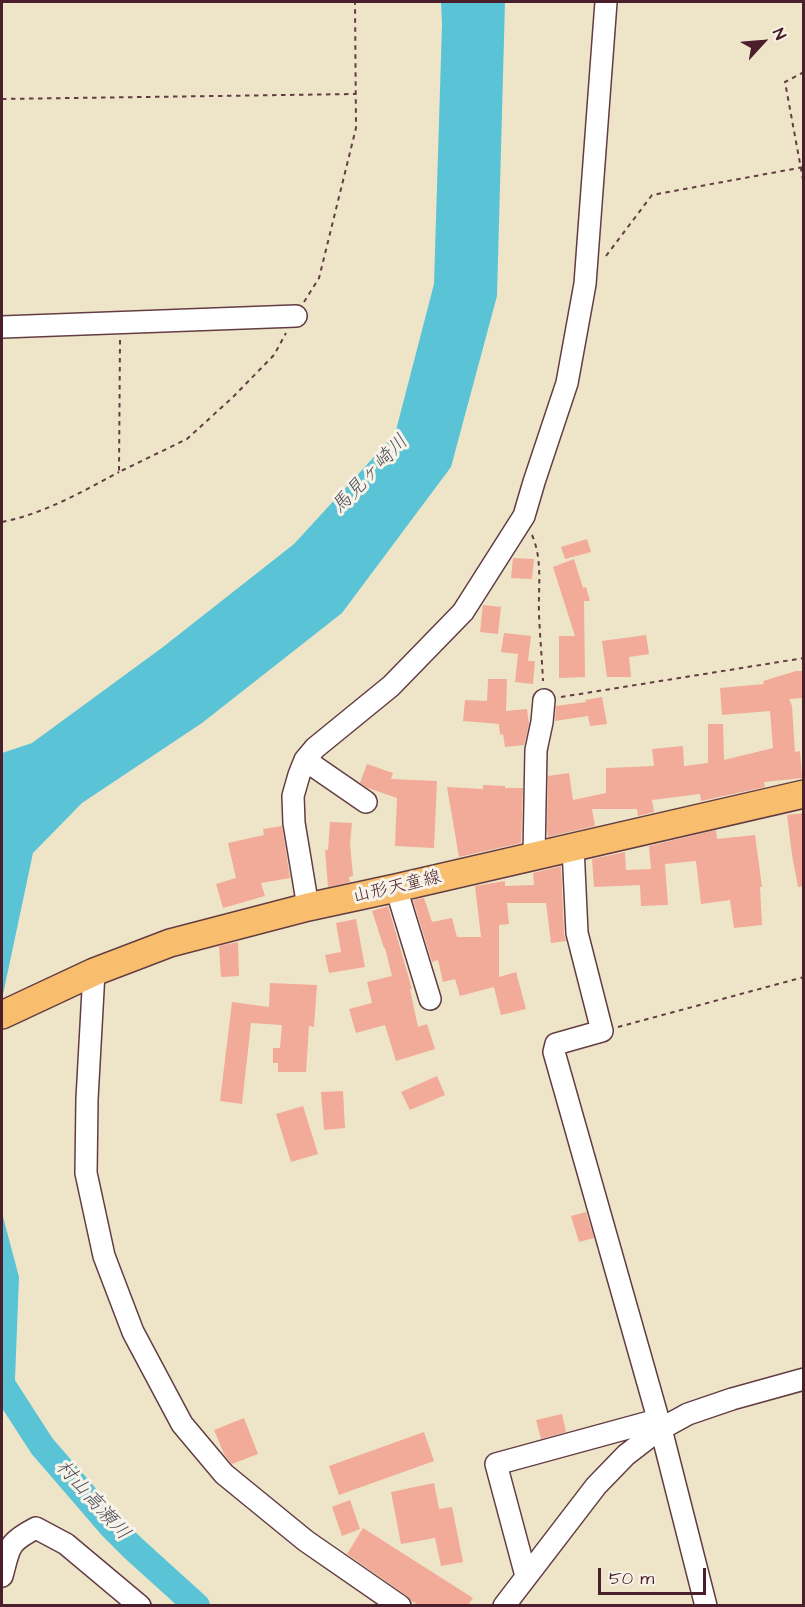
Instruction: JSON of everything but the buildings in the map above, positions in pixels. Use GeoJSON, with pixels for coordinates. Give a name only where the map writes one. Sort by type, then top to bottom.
{"type":"FeatureCollection","features":[{"type":"Feature","properties":{"kind":"main road","name":"山形天童線"},"geometry":{"type":"LineString","coordinates":[[2,1015],[82,977],[171,943],[308,907],[804,794]]}},
{"type":"Feature","properties":{"kind":"street"},"geometry":{"type":"LineString","coordinates":[[308,907],[294,823],[293,796],[298,775],[305,760],[315,748],[391,686],[463,612],[524,516],[567,383],[585,284],[606,2]]}},
{"type":"Feature","properties":{"kind":"street"},"geometry":{"type":"LineString","coordinates":[[2,327],[296,316]]}},
{"type":"Feature","properties":{"kind":"street"},"geometry":{"type":"LineString","coordinates":[[534,856],[536,750],[544,700]]}},
{"type":"Feature","properties":{"kind":"street"},"geometry":{"type":"LineString","coordinates":[[305,760],[366,802]]}},
{"type":"Feature","properties":{"kind":"street"},"geometry":{"type":"LineString","coordinates":[[573,847],[577,933],[602,1031],[556,1044],[554,1052],[659,1424],[706,1605]]}},
{"type":"Feature","properties":{"kind":"street"},"geometry":{"type":"LineString","coordinates":[[396,888],[430,999]]}},
{"type":"Feature","properties":{"kind":"street"},"geometry":{"type":"LineString","coordinates":[[82,977],[87,1099],[86,1173],[104,1256],[133,1332],[182,1424],[224,1473],[306,1541],[400,1605]]}},
{"type":"Feature","properties":{"kind":"street"},"geometry":{"type":"LineString","coordinates":[[526,1576],[496,1464],[659,1424],[732,1399],[804,1379]]}},
{"type":"Feature","properties":{"kind":"street"},"geometry":{"type":"LineString","coordinates":[[504,1605],[597,1486],[659,1424]]}},
{"type":"Feature","properties":{"kind":"street"},"geometry":{"type":"LineString","coordinates":[[2,1576],[10,1546],[22,1535],[36,1528],[66,1544],[140,1605]]}},
{"type":"Feature","properties":{"kind":"path"},"geometry":{"type":"LineString","coordinates":[[2,522],[24,517],[84,491],[188,439],[274,355],[319,278],[357,128],[355,2]]}},
{"type":"Feature","properties":{"kind":"path"},"geometry":{"type":"LineString","coordinates":[[804,72],[785,82],[804,185]]}},
{"type":"Feature","properties":{"kind":"path"},"geometry":{"type":"LineString","coordinates":[[2,99],[356,94]]}},
{"type":"Feature","properties":{"kind":"path"},"geometry":{"type":"LineString","coordinates":[[605,257],[652,195],[802,167]]}},
{"type":"Feature","properties":{"kind":"path"},"geometry":{"type":"LineString","coordinates":[[119,472],[121,323]]}},
{"type":"Feature","properties":{"kind":"path"},"geometry":{"type":"LineString","coordinates":[[524,516],[536,544],[540,574],[539,615],[544,700],[804,658]]}},
{"type":"Feature","properties":{"kind":"path"},"geometry":{"type":"LineString","coordinates":[[602,1031],[804,977]]}},
{"type":"Feature","properties":{"kind":"water","name":"馬見ヶ崎川"},"geometry":{"type":"Polygon","coordinates":[[[441,2],[505,2],[497,296],[451,467],[342,613],[202,723],[82,803],[33,853],[2,999],[2,753],[32,743],[163,647],[294,544],[395,434],[434,284],[441,2]]]}},
{"type":"Feature","properties":{"kind":"water"},"geometry":{"type":"Polygon","coordinates":[[[2,1213],[19,1277],[14,1405],[2,1401],[2,1213]]]}},
{"type":"Feature","properties":{"kind":"waterway","name":"村山高瀬川"},"geometry":{"type":"LineString","coordinates":[[2,1384],[42,1446],[111,1526],[197,1606]]}}]}
